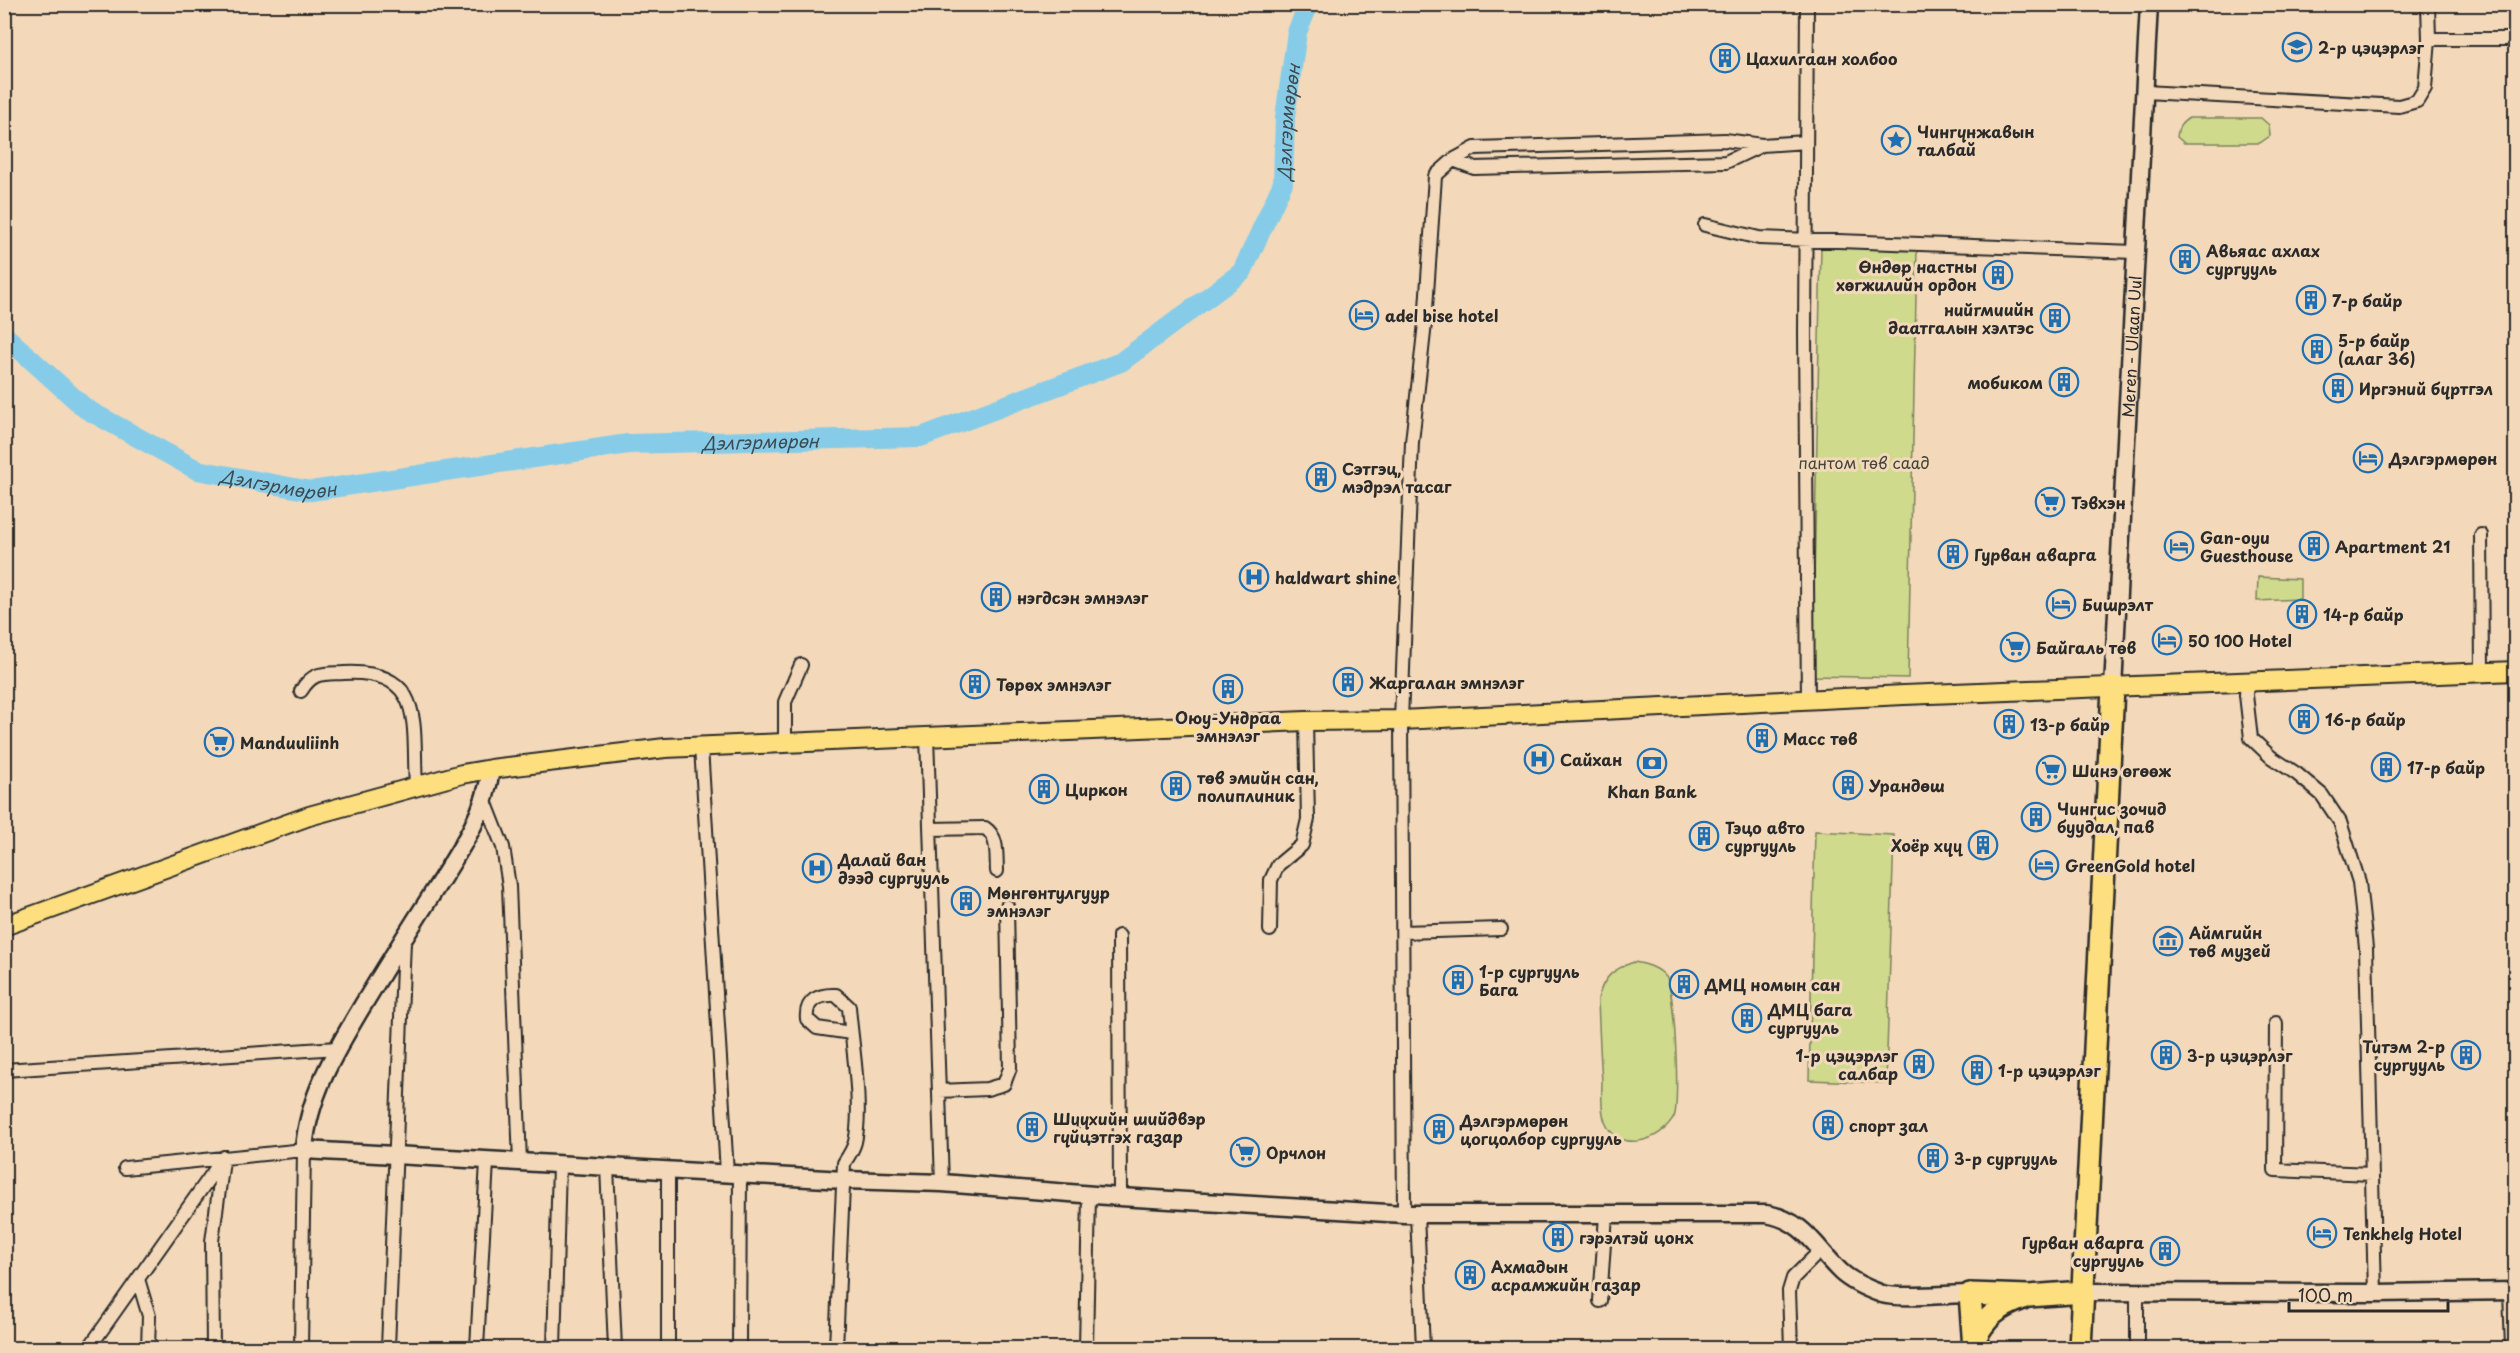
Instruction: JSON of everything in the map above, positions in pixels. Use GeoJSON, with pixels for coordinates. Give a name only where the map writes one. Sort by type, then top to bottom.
{"type":"FeatureCollection","features":[{"type":"Feature","properties":{"kind":"highway"},"geometry":{"type":"LineString","coordinates":[[2080,1348],[2113,688]]}},
{"type":"Feature","properties":{"kind":"highway"},"geometry":{"type":"LineString","coordinates":[[1973,1345],[1970,1294],[2029,1296],[2083,1292]]}},
{"type":"Feature","properties":{"kind":"highway"},"geometry":{"type":"LineString","coordinates":[[1973,1345],[1982,1323],[1993,1313],[2003,1305],[2029,1296]]}},
{"type":"Feature","properties":{"kind":"main road","name":"Meren - Ulaan Uul"},"geometry":{"type":"LineString","coordinates":[[2113,688],[2149,4]]}},
{"type":"Feature","properties":{"kind":"main road"},"geometry":{"type":"LineString","coordinates":[[4,926],[309,816],[416,786],[491,769],[665,748],[1306,721],[1401,720],[1904,695],[2516,671]]}},
{"type":"Feature","properties":{"kind":"main road"},"geometry":{"type":"LineString","coordinates":[[491,769],[484,801],[462,847],[404,937],[338,1048],[310,1110],[305,1130],[304,1150],[668,1171],[942,1183],[1089,1195],[1411,1214],[1766,1214],[1782,1216],[1794,1222],[1850,1278],[1884,1294],[1970,1294]]}},
{"type":"Feature","properties":{"kind":"main road"},"geometry":{"type":"LineString","coordinates":[[2083,1292],[2513,1291]]}},
{"type":"Feature","properties":{"kind":"street"},"geometry":{"type":"LineString","coordinates":[[1807,4],[1805,240],[1808,701]]}},
{"type":"Feature","properties":{"kind":"street"},"geometry":{"type":"LineString","coordinates":[[2145,92],[2384,105],[2411,104],[2417,101],[2425,88],[2429,39],[2428,4]]}},
{"type":"Feature","properties":{"kind":"street"},"geometry":{"type":"LineString","coordinates":[[2429,39],[2516,39]]}},
{"type":"Feature","properties":{"kind":"street"},"geometry":{"type":"LineString","coordinates":[[1423,1348],[1411,1214],[1402,932],[1401,720],[1412,442],[1425,323],[1435,176],[1453,160],[1475,148],[1725,140],[1762,145],[1806,142]]}},
{"type":"Feature","properties":{"kind":"street"},"geometry":{"type":"LineString","coordinates":[[1453,160],[1474,168],[1726,162],[1762,145]]}},
{"type":"Feature","properties":{"kind":"street"},"geometry":{"type":"LineString","coordinates":[[1705,225],[1759,238],[2135,252]]}},
{"type":"Feature","properties":{"kind":"street"},"geometry":{"type":"LineString","coordinates":[[2481,535],[2482,673]]}},
{"type":"Feature","properties":{"kind":"street"},"geometry":{"type":"LineString","coordinates":[[785,743],[785,702],[801,665]]}},
{"type":"Feature","properties":{"kind":"street"},"geometry":{"type":"LineString","coordinates":[[301,691],[308,680],[318,674],[366,672],[394,682],[411,704],[416,786]]}},
{"type":"Feature","properties":{"kind":"street"},"geometry":{"type":"LineString","coordinates":[[2247,681],[2250,738],[2271,757],[2298,774],[2322,795],[2340,822],[2359,882],[2366,948],[2374,1293]]}},
{"type":"Feature","properties":{"kind":"street"},"geometry":{"type":"LineString","coordinates":[[1270,930],[1271,880],[1278,865],[1302,845],[1308,819],[1306,721]]}},
{"type":"Feature","properties":{"kind":"street"},"geometry":{"type":"LineString","coordinates":[[927,736],[942,1183]]}},
{"type":"Feature","properties":{"kind":"street"},"geometry":{"type":"LineString","coordinates":[[701,747],[734,1174],[739,1348]]}},
{"type":"Feature","properties":{"kind":"street"},"geometry":{"type":"LineString","coordinates":[[484,801],[504,847],[509,886],[520,1162]]}},
{"type":"Feature","properties":{"kind":"street"},"geometry":{"type":"LineString","coordinates":[[930,828],[985,828],[992,833],[995,840],[997,871]]}},
{"type":"Feature","properties":{"kind":"street"},"geometry":{"type":"LineString","coordinates":[[939,1091],[987,1089],[1004,1084],[1010,1068],[1007,906]]}},
{"type":"Feature","properties":{"kind":"street"},"geometry":{"type":"LineString","coordinates":[[1402,932],[1501,928]]}},
{"type":"Feature","properties":{"kind":"street"},"geometry":{"type":"LineString","coordinates":[[1119,936],[1120,1197]]}},
{"type":"Feature","properties":{"kind":"street"},"geometry":{"type":"LineString","coordinates":[[388,1348],[404,937]]}},
{"type":"Feature","properties":{"kind":"street"},"geometry":{"type":"LineString","coordinates":[[2276,1023],[2275,1170],[2372,1174]]}},
{"type":"Feature","properties":{"kind":"street"},"geometry":{"type":"LineString","coordinates":[[836,1348],[844,1163],[855,1143],[857,1126],[856,1075],[851,1033]]}},
{"type":"Feature","properties":{"kind":"street"},"geometry":{"type":"LineString","coordinates":[[4,1070],[338,1048]]}},
{"type":"Feature","properties":{"kind":"street"},"geometry":{"type":"LineString","coordinates":[[125,1168],[224,1156],[304,1150],[302,1348]]}},
{"type":"Feature","properties":{"kind":"street"},"geometry":{"type":"LineString","coordinates":[[89,1348],[224,1156]]}},
{"type":"Feature","properties":{"kind":"street"},"geometry":{"type":"LineString","coordinates":[[213,1348],[212,1241],[224,1156]]}},
{"type":"Feature","properties":{"kind":"street"},"geometry":{"type":"LineString","coordinates":[[477,1348],[487,1161]]}},
{"type":"Feature","properties":{"kind":"street"},"geometry":{"type":"LineString","coordinates":[[554,1348],[559,1165]]}},
{"type":"Feature","properties":{"kind":"street"},"geometry":{"type":"LineString","coordinates":[[607,1167],[615,1348]]}},
{"type":"Feature","properties":{"kind":"street"},"geometry":{"type":"LineString","coordinates":[[668,1171],[668,1348]]}},
{"type":"Feature","properties":{"kind":"street"},"geometry":{"type":"LineString","coordinates":[[1086,1348],[1089,1195]]}},
{"type":"Feature","properties":{"kind":"street"},"geometry":{"type":"LineString","coordinates":[[1600,1301],[1606,1215]]}},
{"type":"Feature","properties":{"kind":"street"},"geometry":{"type":"LineString","coordinates":[[1791,1348],[1789,1291],[1793,1278],[1822,1249]]}},
{"type":"Feature","properties":{"kind":"street"},"geometry":{"type":"LineString","coordinates":[[138,1279],[149,1316],[148,1348]]}},
{"type":"Feature","properties":{"kind":"street"},"geometry":{"type":"LineString","coordinates":[[2512,1348],[2513,1291]]}},
{"type":"Feature","properties":{"kind":"street"},"geometry":{"type":"LineString","coordinates":[[2137,1293],[2137,1348]]}},
{"type":"Feature","properties":{"kind":"green space"},"geometry":{"type":"Polygon","coordinates":[[[2189,118],[2261,118],[2269,125],[2270,136],[2260,143],[2184,143],[2177,137],[2177,134],[2180,126],[2189,118]]]}},
{"type":"Feature","properties":{"kind":"green space","name":"пантом төв саад"},"geometry":{"type":"Polygon","coordinates":[[[1821,246],[1917,248],[1908,678],[1812,676],[1821,246]]]}},
{"type":"Feature","properties":{"kind":"green space"},"geometry":{"type":"Polygon","coordinates":[[[2258,577],[2300,579],[2300,599],[2257,601],[2258,577]]]}},
{"type":"Feature","properties":{"kind":"green space"},"geometry":{"type":"Polygon","coordinates":[[[1815,831],[1894,835],[1886,1083],[1809,1080],[1815,831]]]}},
{"type":"Feature","properties":{"kind":"green space"},"geometry":{"type":"Polygon","coordinates":[[[1634,962],[1656,968],[1666,977],[1672,1001],[1676,1046],[1677,1091],[1674,1117],[1660,1133],[1640,1141],[1619,1138],[1611,1132],[1603,1117],[1598,999],[1606,979],[1615,971],[1634,962]]]}},
{"type":"Feature","properties":{"kind":"waterway","name":"Дэлгэрмөрөн"},"geometry":{"type":"LineString","coordinates":[[4,335],[86,409],[197,470],[311,491],[628,444],[921,437],[1121,362],[1242,272],[1283,183],[1285,117],[1297,32],[1309,4]]}},
{"type":"Feature","properties":{"kind":"place","name":"2-р цэцэрлэг"},"geometry":{"type":"Point","coordinates":[2297,47]}},
{"type":"Feature","properties":{"kind":"place","name":"Цахилгаан холбоо"},"geometry":{"type":"Point","coordinates":[1725,58]}},
{"type":"Feature","properties":{"kind":"place","name":"Чингүнжавын талбай"},"geometry":{"type":"Point","coordinates":[1896,140]}},
{"type":"Feature","properties":{"kind":"place","name":"Авьяас ахлах сургууль"},"geometry":{"type":"Point","coordinates":[2185,259]}},
{"type":"Feature","properties":{"kind":"place","name":"Өндөр настны хөгжилийн ордон"},"geometry":{"type":"Point","coordinates":[1998,275]}},
{"type":"Feature","properties":{"kind":"place","name":"7-р байр"},"geometry":{"type":"Point","coordinates":[2311,300]}},
{"type":"Feature","properties":{"kind":"place","name":"adel bise hotel"},"geometry":{"type":"Point","coordinates":[1364,315]}},
{"type":"Feature","properties":{"kind":"place","name":"нийгмиийн даатгалын хэлтэс"},"geometry":{"type":"Point","coordinates":[2055,318]}},
{"type":"Feature","properties":{"kind":"place","name":"5-р байр (алаг 36)"},"geometry":{"type":"Point","coordinates":[2317,349]}},
{"type":"Feature","properties":{"kind":"place","name":"мобиком"},"geometry":{"type":"Point","coordinates":[2064,382]}},
{"type":"Feature","properties":{"kind":"place","name":"Иргэний бүртгэл"},"geometry":{"type":"Point","coordinates":[2338,388]}},
{"type":"Feature","properties":{"kind":"place","name":"Дэлгэрмөрөн"},"geometry":{"type":"Point","coordinates":[2368,458]}},
{"type":"Feature","properties":{"kind":"place","name":"Сэтгэц, мэдрэл тасаг"},"geometry":{"type":"Point","coordinates":[1321,477]}},
{"type":"Feature","properties":{"kind":"place","name":"Тэвхэн"},"geometry":{"type":"Point","coordinates":[2050,502]}},
{"type":"Feature","properties":{"kind":"place","name":"Gan-oyu Guesthouse"},"geometry":{"type":"Point","coordinates":[2179,546]}},
{"type":"Feature","properties":{"kind":"place","name":"Apartment 21"},"geometry":{"type":"Point","coordinates":[2314,546]}},
{"type":"Feature","properties":{"kind":"place","name":"Гурван аварга"},"geometry":{"type":"Point","coordinates":[1953,554]}},
{"type":"Feature","properties":{"kind":"place","name":"haldwart shine"},"geometry":{"type":"Point","coordinates":[1254,577]}},
{"type":"Feature","properties":{"kind":"place","name":"нэгдсэн эмнэлэг"},"geometry":{"type":"Point","coordinates":[996,597]}},
{"type":"Feature","properties":{"kind":"place","name":"Бишрэлт"},"geometry":{"type":"Point","coordinates":[2061,604]}},
{"type":"Feature","properties":{"kind":"place","name":"14-р байр"},"geometry":{"type":"Point","coordinates":[2302,614]}},
{"type":"Feature","properties":{"kind":"place","name":"50 100 Hotel"},"geometry":{"type":"Point","coordinates":[2167,640]}},
{"type":"Feature","properties":{"kind":"place","name":"Байгаль төв"},"geometry":{"type":"Point","coordinates":[2015,647]}},
{"type":"Feature","properties":{"kind":"place","name":"Жаргалан эмнэлэг"},"geometry":{"type":"Point","coordinates":[1348,682]}},
{"type":"Feature","properties":{"kind":"place","name":"Төрөх эмнэлэг"},"geometry":{"type":"Point","coordinates":[975,684]}},
{"type":"Feature","properties":{"kind":"place","name":"Оюу-Ундраа эмнэлэг"},"geometry":{"type":"Point","coordinates":[1228,689]}},
{"type":"Feature","properties":{"kind":"place","name":"16-р байр"},"geometry":{"type":"Point","coordinates":[2304,719]}},
{"type":"Feature","properties":{"kind":"place","name":"13-р байр"},"geometry":{"type":"Point","coordinates":[2009,724]}},
{"type":"Feature","properties":{"kind":"place","name":"Масс төв"},"geometry":{"type":"Point","coordinates":[1762,738]}},
{"type":"Feature","properties":{"kind":"place","name":"Manduuliinh"},"geometry":{"type":"Point","coordinates":[219,742]}},
{"type":"Feature","properties":{"kind":"place","name":"Сайхан"},"geometry":{"type":"Point","coordinates":[1539,759]}},
{"type":"Feature","properties":{"kind":"place","name":"Khan Bank"},"geometry":{"type":"Point","coordinates":[1652,763]}},
{"type":"Feature","properties":{"kind":"place","name":"17-р байр"},"geometry":{"type":"Point","coordinates":[2386,767]}},
{"type":"Feature","properties":{"kind":"place","name":"Шинэ өгөөж"},"geometry":{"type":"Point","coordinates":[2051,770]}},
{"type":"Feature","properties":{"kind":"place","name":"Урандөш"},"geometry":{"type":"Point","coordinates":[1848,785]}},
{"type":"Feature","properties":{"kind":"place","name":"төв эмийн сан, полиплиник"},"geometry":{"type":"Point","coordinates":[1176,786]}},
{"type":"Feature","properties":{"kind":"place","name":"Циркон"},"geometry":{"type":"Point","coordinates":[1044,789]}},
{"type":"Feature","properties":{"kind":"place","name":"Чингис зочид буудал, пав"},"geometry":{"type":"Point","coordinates":[2036,817]}},
{"type":"Feature","properties":{"kind":"place","name":"Тэцо авто сургууль"},"geometry":{"type":"Point","coordinates":[1704,836]}},
{"type":"Feature","properties":{"kind":"place","name":"Хоёр хүү"},"geometry":{"type":"Point","coordinates":[1983,845]}},
{"type":"Feature","properties":{"kind":"place","name":"GreenGold hotel"},"geometry":{"type":"Point","coordinates":[2044,865]}},
{"type":"Feature","properties":{"kind":"place","name":"Далай ван дээд сургууль"},"geometry":{"type":"Point","coordinates":[817,868]}},
{"type":"Feature","properties":{"kind":"place","name":"Мөнгөнтулгуур эмнэлэг"},"geometry":{"type":"Point","coordinates":[966,901]}},
{"type":"Feature","properties":{"kind":"place","name":"Аймгийн төв музей"},"geometry":{"type":"Point","coordinates":[2168,941]}},
{"type":"Feature","properties":{"kind":"place","name":"1-р сургууль Бага"},"geometry":{"type":"Point","coordinates":[1458,980]}},
{"type":"Feature","properties":{"kind":"place","name":"ДМЦ номын сан"},"geometry":{"type":"Point","coordinates":[1684,984]}},
{"type":"Feature","properties":{"kind":"place","name":"ДМЦ бага сургууль"},"geometry":{"type":"Point","coordinates":[1747,1018]}},
{"type":"Feature","properties":{"kind":"place","name":"3-р цэцэрлэг"},"geometry":{"type":"Point","coordinates":[2166,1055]}},
{"type":"Feature","properties":{"kind":"place","name":"Титэм 2-р сургууль"},"geometry":{"type":"Point","coordinates":[2466,1055]}},
{"type":"Feature","properties":{"kind":"place","name":"1-р цэцэрлэг салбар"},"geometry":{"type":"Point","coordinates":[1919,1064]}},
{"type":"Feature","properties":{"kind":"place","name":"1-р цэцэрлэг"},"geometry":{"type":"Point","coordinates":[1977,1070]}},
{"type":"Feature","properties":{"kind":"place","name":"спорт зал"},"geometry":{"type":"Point","coordinates":[1828,1125]}},
{"type":"Feature","properties":{"kind":"place","name":"Шүүхийн шийдвэр гүйцэтгэх газар"},"geometry":{"type":"Point","coordinates":[1032,1127]}},
{"type":"Feature","properties":{"kind":"place","name":"Дэлгэрмөрөн цогцолбор сургууль"},"geometry":{"type":"Point","coordinates":[1439,1129]}},
{"type":"Feature","properties":{"kind":"place","name":"Орчлон"},"geometry":{"type":"Point","coordinates":[1245,1152]}},
{"type":"Feature","properties":{"kind":"place","name":"3-р сургууль"},"geometry":{"type":"Point","coordinates":[1933,1158]}},
{"type":"Feature","properties":{"kind":"place","name":"Tenkhelg Hotel"},"geometry":{"type":"Point","coordinates":[2322,1233]}},
{"type":"Feature","properties":{"kind":"place","name":"гэрэлтэй цонх"},"geometry":{"type":"Point","coordinates":[1558,1237]}},
{"type":"Feature","properties":{"kind":"place","name":"Гурван аварга сургууль"},"geometry":{"type":"Point","coordinates":[2165,1251]}},
{"type":"Feature","properties":{"kind":"place","name":"Ахмадын асрамжийн газар"},"geometry":{"type":"Point","coordinates":[1470,1275]}}]}
